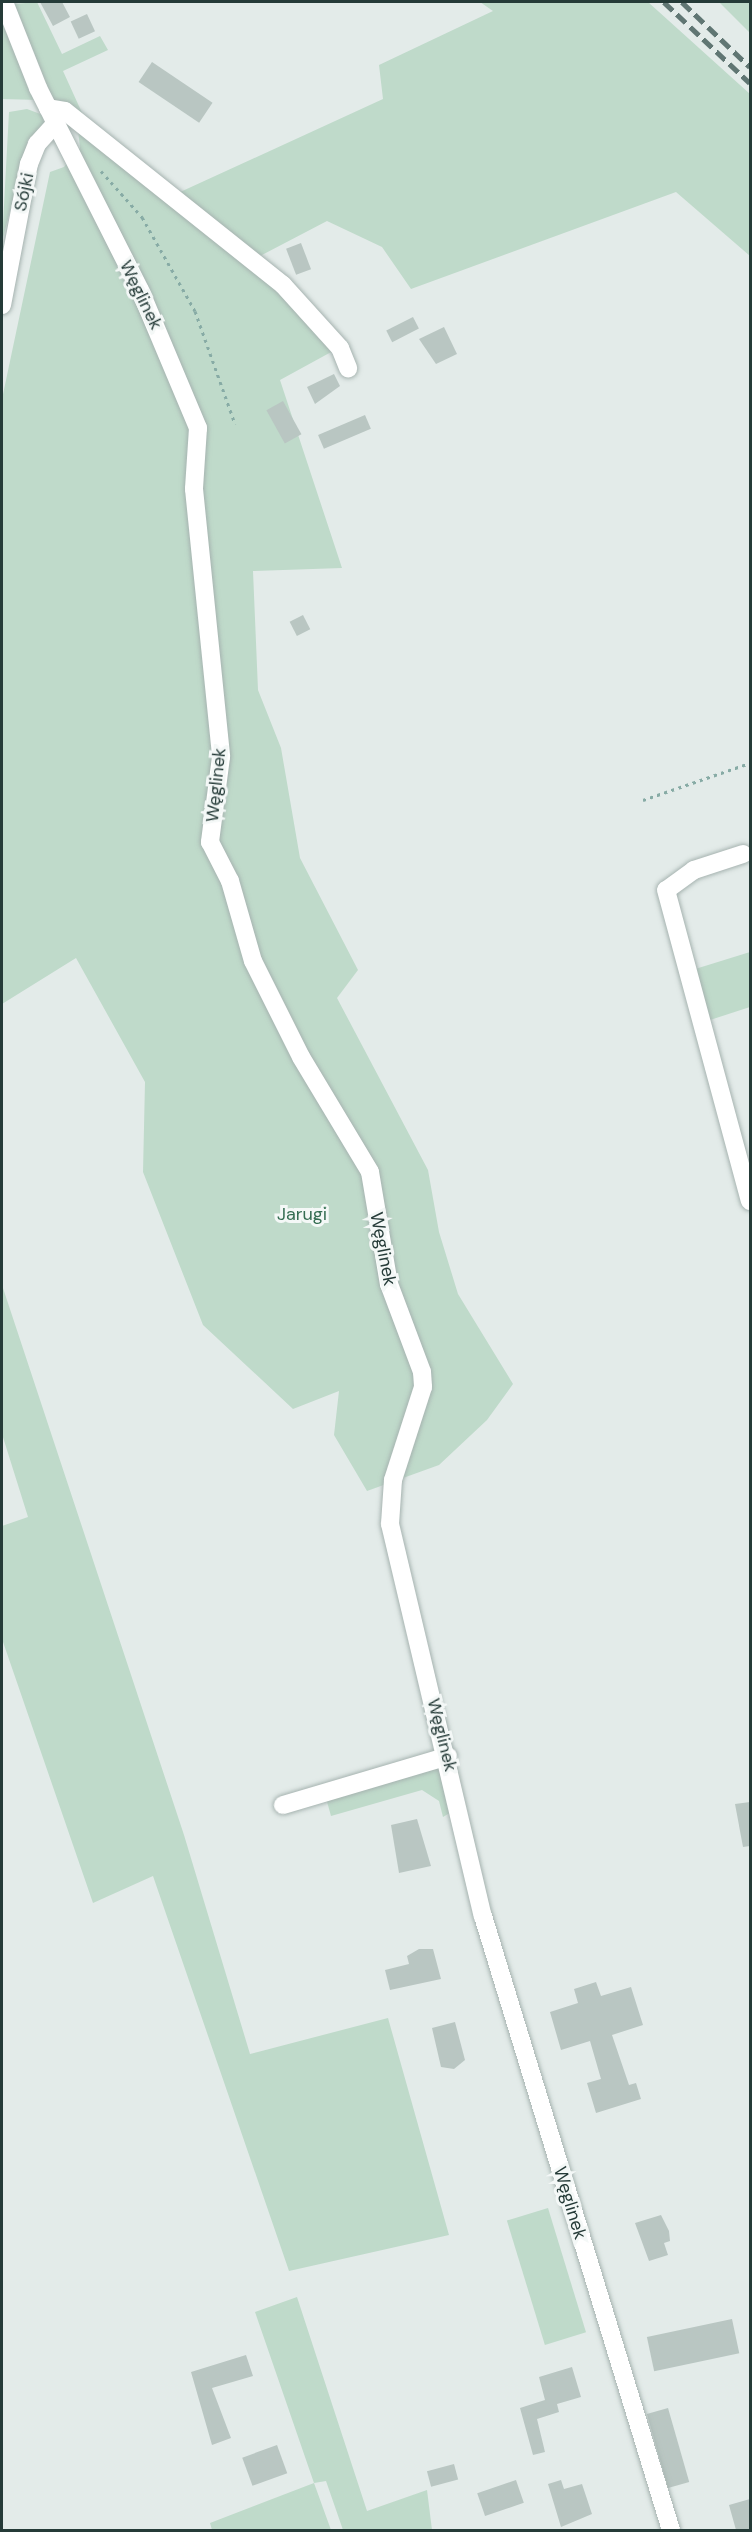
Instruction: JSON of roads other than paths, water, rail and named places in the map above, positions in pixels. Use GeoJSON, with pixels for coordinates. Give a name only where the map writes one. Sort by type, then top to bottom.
{"type":"FeatureCollection","features":[{"type":"Feature","properties":{"kind":"street","name":"Węglinek"},"geometry":{"type":"LineString","coordinates":[[4,2],[52,116],[140,290],[198,428],[194,489],[221,757],[210,842],[230,881],[253,961],[301,1057],[370,1172],[389,1284],[422,1372],[423,1387],[393,1480],[390,1524],[447,1756],[483,1916],[671,2530]]}},
{"type":"Feature","properties":{"kind":"street"},"geometry":{"type":"LineString","coordinates":[[52,116],[65,111],[283,285],[340,348],[348,368]]}},
{"type":"Feature","properties":{"kind":"street","name":"Sójki"},"geometry":{"type":"LineString","coordinates":[[2,305],[29,164],[52,116]]}},
{"type":"Feature","properties":{"kind":"street"},"geometry":{"type":"LineString","coordinates":[[743,854],[694,870],[666,890],[750,1201]]}},
{"type":"Feature","properties":{"kind":"street"},"geometry":{"type":"LineString","coordinates":[[283,1805],[447,1756]]}},
{"type":"Feature","properties":{"kind":"railway"},"geometry":{"type":"LineString","coordinates":[[664,2],[750,83]]}},
{"type":"Feature","properties":{"kind":"railway"},"geometry":{"type":"LineString","coordinates":[[682,2],[750,67]]}},
{"type":"Feature","properties":{"kind":"park label","name":"Jarugi"},"geometry":{"type":"Point","coordinates":[302,1214]}}]}
